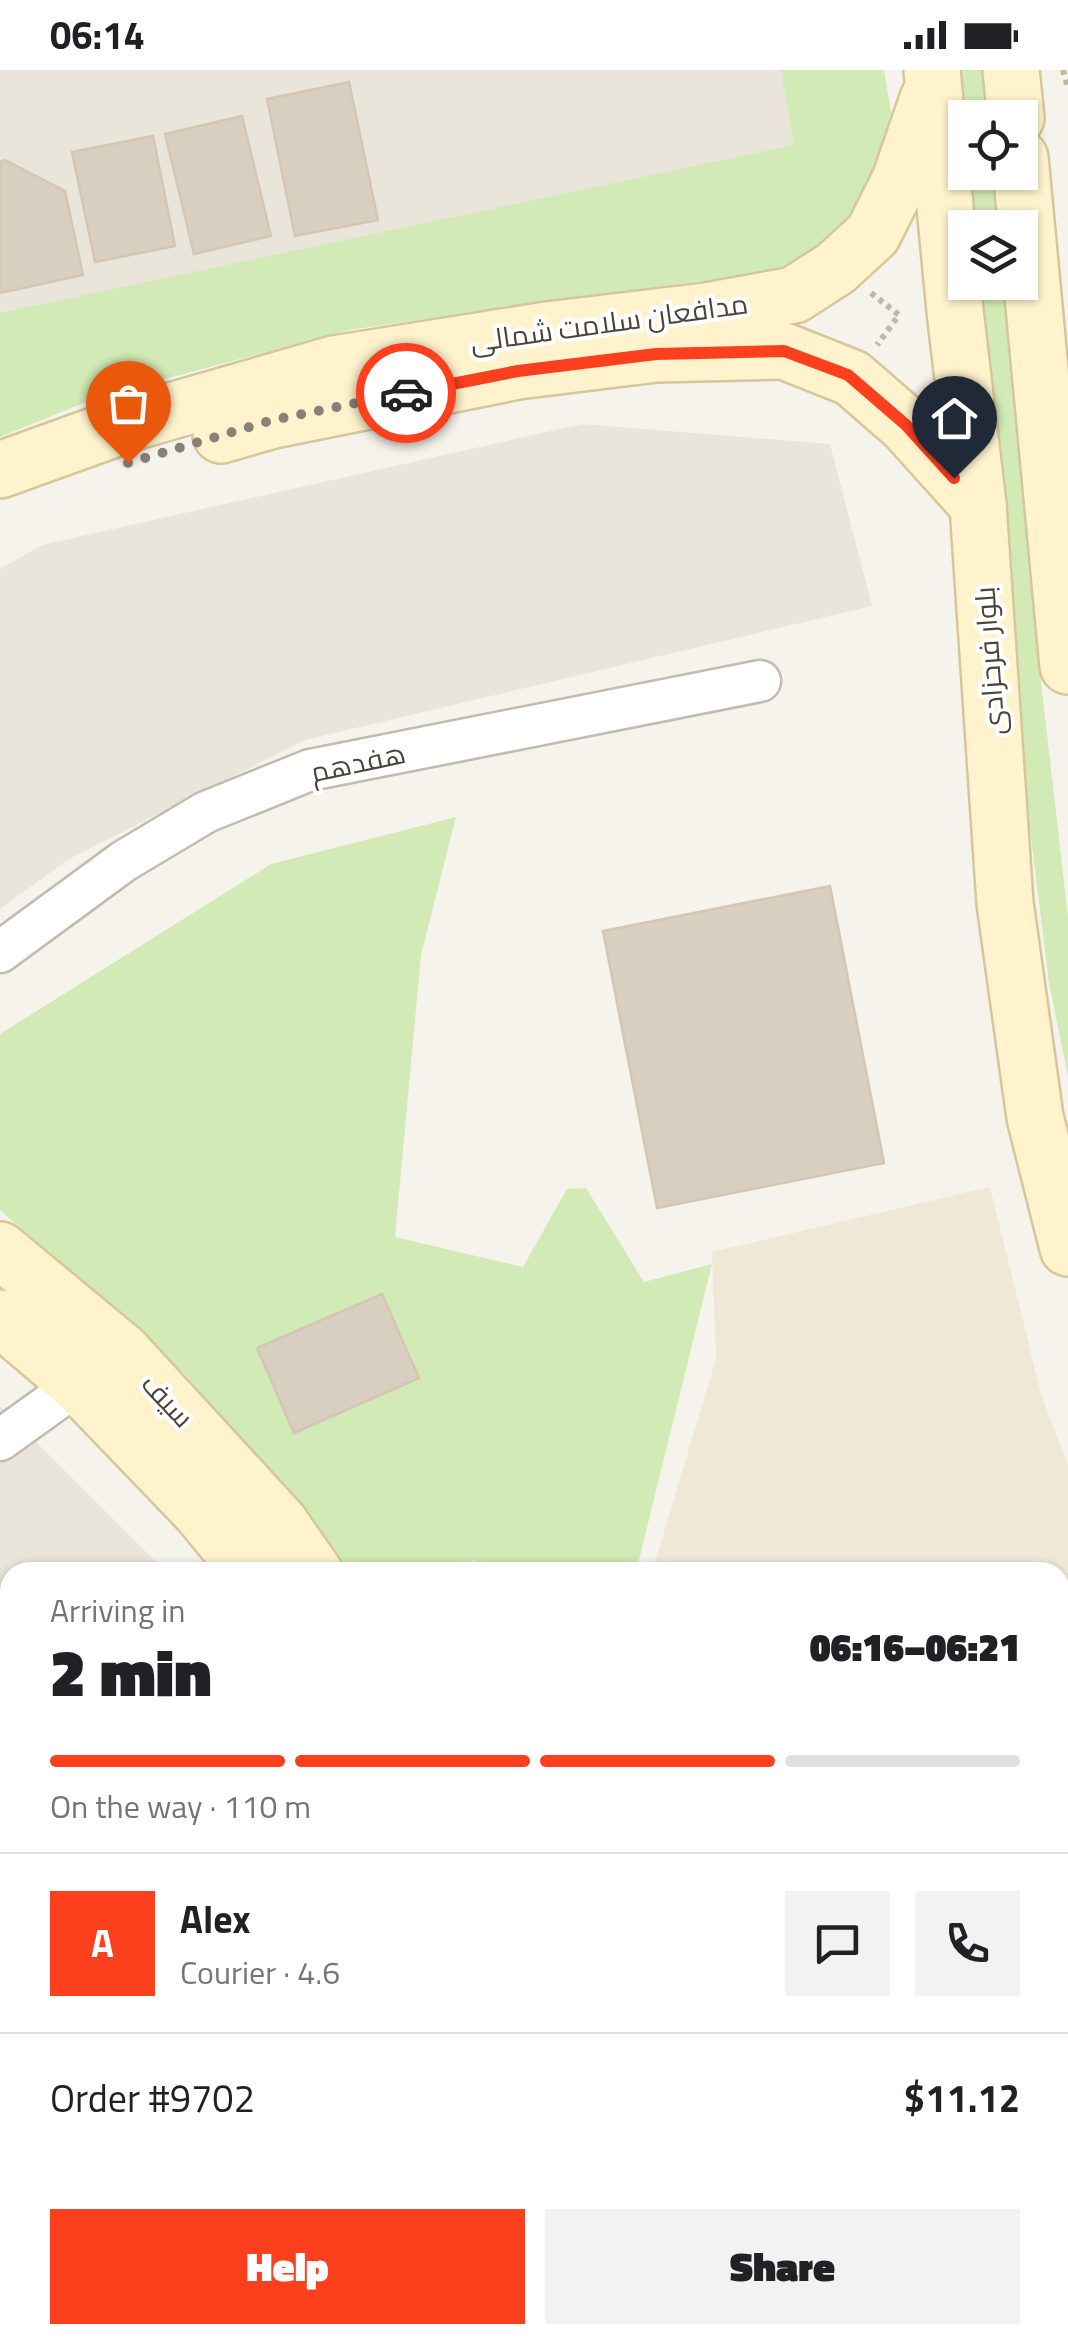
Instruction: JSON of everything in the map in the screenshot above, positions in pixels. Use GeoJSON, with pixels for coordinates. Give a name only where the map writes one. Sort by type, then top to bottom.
{"type":"FeatureCollection","features":[{"type":"Feature","properties":{"kind":"street"},"geometry":{"type":"LineString","coordinates":[[1012,70],[1014,100]]}},
{"type":"Feature","properties":{"kind":"street","name":"مدافعان سلامت شمالی"},"geometry":{"type":"LineString","coordinates":[[0,470],[134,422],[334,364],[794,295],[836,268],[873,234],[900,180],[933,77]]}},
{"type":"Feature","properties":{"kind":"street","name":"بلوار فرحزادی"},"geometry":{"type":"LineString","coordinates":[[933,77],[978,505],[1006,904],[1036,1117],[1068,1248]]}},
{"type":"Feature","properties":{"kind":"street"},"geometry":{"type":"LineString","coordinates":[[1028,190],[1050,272],[1068,666]]}},
{"type":"Feature","properties":{"kind":"street","name":"مدافعان سلامت شمالی"},"geometry":{"type":"LineString","coordinates":[[0,509],[92,474],[273,420],[518,371],[656,354],[728,350],[784,351],[848,375],[906,425],[978,505]]}},
{"type":"Feature","properties":{"kind":"street","name":"هفدهم"},"geometry":{"type":"LineString","coordinates":[[0,952],[124,860],[206,812],[310,770],[760,681]]}},
{"type":"Feature","properties":{"kind":"street","name":"سیف"},"geometry":{"type":"LineString","coordinates":[[0,1250],[123,1352],[280,1523],[307,1562]]}},
{"type":"Feature","properties":{"kind":"street","name":"سیف"},"geometry":{"type":"LineString","coordinates":[[0,1318],[78,1384],[201,1512],[242,1562]]}},
{"type":"Feature","properties":{"kind":"street"},"geometry":{"type":"LineString","coordinates":[[0,1440],[123,1352]]}},
{"type":"Feature","properties":{"kind":"path"},"geometry":{"type":"LineString","coordinates":[[1063,70],[1068,88]]}},
{"type":"Feature","properties":{"kind":"path"},"geometry":{"type":"LineString","coordinates":[[859,284],[899,315],[872,352]]}},
{"type":"Feature","properties":{"kind":"shaded area"},"geometry":{"type":"Polygon","coordinates":[[[0,70],[793,70],[807,158],[0,348],[0,70]]]}},
{"type":"Feature","properties":{"kind":"shaded area"},"geometry":{"type":"Polygon","coordinates":[[[582,424],[830,444],[872,606],[305,740],[69,859],[0,909],[0,569],[42,545],[582,424]]]}},
{"type":"Feature","properties":{"kind":"shaded area"},"geometry":{"type":"Polygon","coordinates":[[[990,1187],[1041,1394],[1068,1466],[1068,1562],[655,1562],[716,1359],[712,1252],[990,1187]]]}},
{"type":"Feature","properties":{"kind":"shaded area"},"geometry":{"type":"Polygon","coordinates":[[[0,1406],[156,1562],[0,1562],[0,1406]]]}},
{"type":"Feature","properties":{"kind":"green space"},"geometry":{"type":"Polygon","coordinates":[[[781,70],[884,70],[894,130],[883,182],[798,278],[699,281],[349,330],[101,396],[0,437],[0,313],[794,145],[781,70]]]}},
{"type":"Feature","properties":{"kind":"green space"},"geometry":{"type":"Polygon","coordinates":[[[954,70],[982,70],[985,100],[957,100],[954,70]]]}},
{"type":"Feature","properties":{"kind":"green space"},"geometry":{"type":"Polygon","coordinates":[[[965,190],[994,190],[995,210],[967,210],[965,190]]]}},
{"type":"Feature","properties":{"kind":"green space"},"geometry":{"type":"Polygon","coordinates":[[[976,300],[1005,300],[1039,665],[1068,916],[1068,1076],[1049,983],[1010,668],[976,300]]]}},
{"type":"Feature","properties":{"kind":"green space"},"geometry":{"type":"Polygon","coordinates":[[[456,817],[421,955],[395,1237],[523,1267],[567,1189],[586,1188],[644,1282],[712,1264],[638,1562],[342,1562],[183,1372],[0,1210],[0,1034],[271,864],[456,817]]]}},
{"type":"Feature","properties":{"kind":"building"},"geometry":{"type":"Polygon","coordinates":[[[349,82],[378,220],[295,236],[267,99],[349,82]]]}},
{"type":"Feature","properties":{"kind":"building"},"geometry":{"type":"Polygon","coordinates":[[[242,116],[271,236],[194,254],[165,134],[242,116]]]}},
{"type":"Feature","properties":{"kind":"building"},"geometry":{"type":"Polygon","coordinates":[[[153,136],[175,246],[95,262],[72,152],[153,136]]]}},
{"type":"Feature","properties":{"kind":"building"},"geometry":{"type":"Polygon","coordinates":[[[5,160],[65,191],[83,275],[0,293],[0,162],[5,160]]]}},
{"type":"Feature","properties":{"kind":"building"},"geometry":{"type":"Polygon","coordinates":[[[830,886],[884,1163],[657,1208],[603,931],[830,886]]]}},
{"type":"Feature","properties":{"kind":"building"},"geometry":{"type":"Polygon","coordinates":[[[382,1294],[419,1378],[294,1433],[257,1348],[382,1294]]]}},
{"type":"Feature","properties":{"kind":"way so far"},"geometry":{"type":"LineString","coordinates":[[128,463],[273,420],[406,393]]}},
{"type":"Feature","properties":{"kind":"route"},"geometry":{"type":"LineString","coordinates":[[406,393],[518,371],[656,354],[784,351],[848,375],[906,425],[954,478]]}}]}
